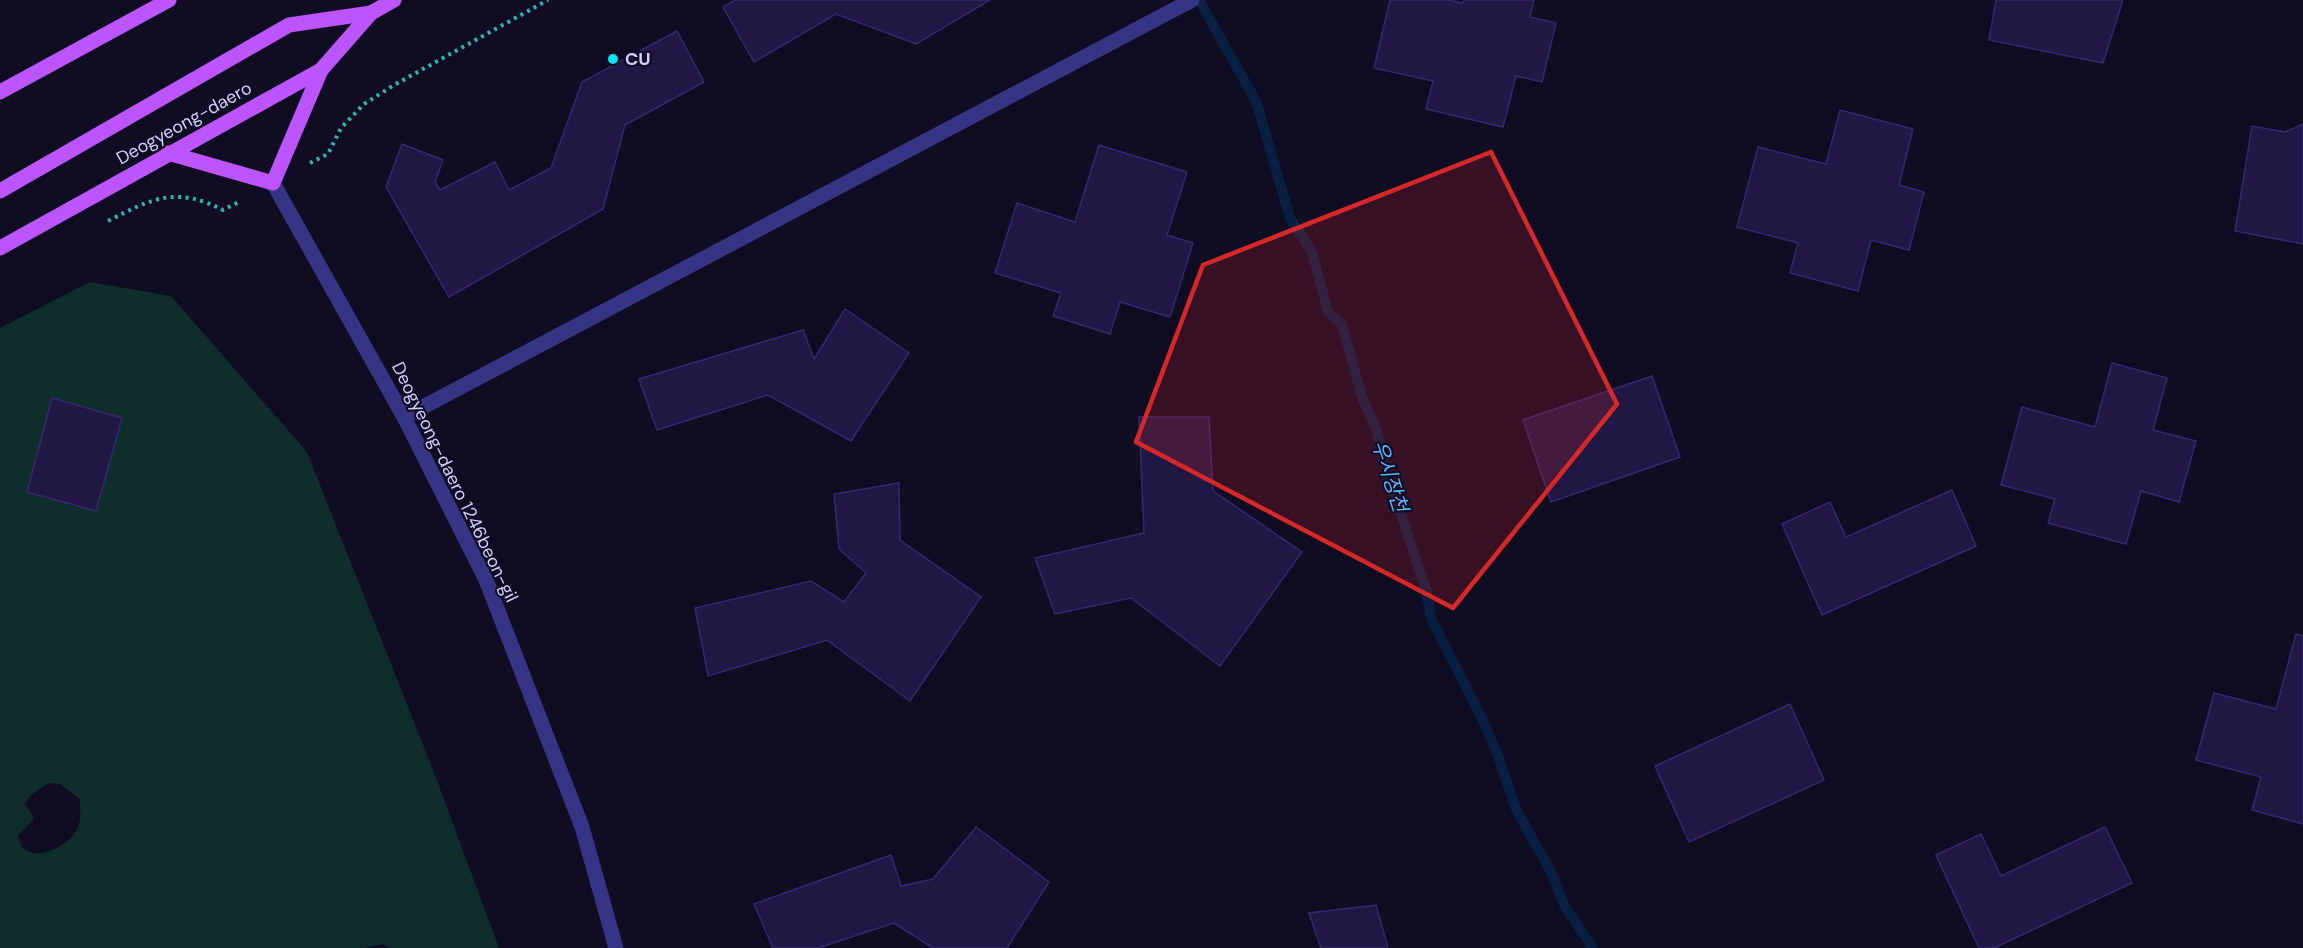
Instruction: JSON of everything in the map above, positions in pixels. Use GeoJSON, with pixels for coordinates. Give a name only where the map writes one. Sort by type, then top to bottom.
{"type":"FeatureCollection","features":[{"type":"Feature","properties":{"kind":"main road"},"geometry":{"type":"LineString","coordinates":[[0,92],[169,0]]}},
{"type":"Feature","properties":{"kind":"main road","name":"Deogyeong-daero"},"geometry":{"type":"LineString","coordinates":[[0,191],[289,25],[371,12],[394,0]]}},
{"type":"Feature","properties":{"kind":"main road","name":"Deogyeong-daero"},"geometry":{"type":"LineString","coordinates":[[0,248],[321,70],[371,12]]}},
{"type":"Feature","properties":{"kind":"main road"},"geometry":{"type":"LineString","coordinates":[[168,153],[273,183],[321,70]]}},
{"type":"Feature","properties":{"kind":"street"},"geometry":{"type":"LineString","coordinates":[[404,417],[1192,0]]}},
{"type":"Feature","properties":{"kind":"street","name":"Deogyeong-daero 1246beon-gil"},"geometry":{"type":"LineString","coordinates":[[273,183],[404,417],[486,580],[582,828],[616,948]]}},
{"type":"Feature","properties":{"kind":"path"},"geometry":{"type":"LineString","coordinates":[[328,154],[341,128],[364,104],[548,0]]}},
{"type":"Feature","properties":{"kind":"path"},"geometry":{"type":"LineString","coordinates":[[102,224],[153,200],[182,196],[205,201],[224,210]]}},
{"type":"Feature","properties":{"kind":"highlighted area"},"geometry":{"type":"Polygon","coordinates":[[[1491,152],[1617,404],[1453,608],[1136,442],[1203,265],[1491,152]]]}},
{"type":"Feature","properties":{"kind":"green space"},"geometry":{"type":"Polygon","coordinates":[[[90,282],[171,296],[307,452],[435,775],[499,948],[390,948],[383,944],[364,948],[0,948],[0,328],[90,282]],[[52,399],[27,492],[96,511],[122,418],[52,399]],[[49,783],[32,794],[25,803],[34,819],[18,835],[21,845],[27,851],[35,853],[54,849],[70,838],[79,824],[80,799],[60,784],[49,783]]]}},
{"type":"Feature","properties":{"kind":"building"},"geometry":{"type":"Polygon","coordinates":[[[735,0],[990,0],[916,44],[836,14],[754,62],[723,7],[735,0]]]}},
{"type":"Feature","properties":{"kind":"building"},"geometry":{"type":"Polygon","coordinates":[[[1390,0],[1448,0],[1463,3],[1464,0],[1534,0],[1530,17],[1556,23],[1542,82],[1516,76],[1503,127],[1426,109],[1433,81],[1374,68],[1390,0]]]}},
{"type":"Feature","properties":{"kind":"building"},"geometry":{"type":"Polygon","coordinates":[[[1996,0],[2123,0],[2103,63],[1989,40],[1996,0]]]}},
{"type":"Feature","properties":{"kind":"building"},"geometry":{"type":"Polygon","coordinates":[[[677,31],[704,82],[625,125],[603,209],[449,297],[386,187],[402,144],[443,160],[435,182],[440,190],[495,162],[509,190],[551,168],[582,82],[677,31]]]}},
{"type":"Feature","properties":{"kind":"building"},"geometry":{"type":"Polygon","coordinates":[[[1840,110],[1913,129],[1899,185],[1924,192],[1909,250],[1871,240],[1858,291],[1790,273],[1798,243],[1737,227],[1758,147],[1826,164],[1840,110]]]}},
{"type":"Feature","properties":{"kind":"building"},"geometry":{"type":"Polygon","coordinates":[[[2303,124],[2303,244],[2235,231],[2252,126],[2285,132],[2303,124]]]}},
{"type":"Feature","properties":{"kind":"building"},"geometry":{"type":"Polygon","coordinates":[[[1099,145],[1187,172],[1167,235],[1193,243],[1170,317],[1120,302],[1110,334],[1053,316],[1061,293],[995,273],[1017,203],[1075,222],[1099,145]]]}},
{"type":"Feature","properties":{"kind":"building"},"geometry":{"type":"Polygon","coordinates":[[[845,309],[909,353],[851,441],[768,395],[657,430],[639,379],[803,330],[814,359],[845,309]]]}},
{"type":"Feature","properties":{"kind":"building"},"geometry":{"type":"Polygon","coordinates":[[[2112,363],[2167,378],[2153,430],[2196,441],[2179,502],[2141,491],[2126,544],[2048,523],[2055,499],[2001,485],[2022,407],[2095,427],[2112,363]]]}},
{"type":"Feature","properties":{"kind":"building"},"geometry":{"type":"Polygon","coordinates":[[[1652,376],[1680,457],[1551,502],[1523,420],[1652,376]]]}},
{"type":"Feature","properties":{"kind":"building"},"geometry":{"type":"Polygon","coordinates":[[[52,398],[122,418],[96,511],[27,492],[52,398]]]}},
{"type":"Feature","properties":{"kind":"building"},"geometry":{"type":"Polygon","coordinates":[[[1139,417],[1209,417],[1213,491],[1302,552],[1220,666],[1131,598],[1055,614],[1035,558],[1144,533],[1139,417]]]}},
{"type":"Feature","properties":{"kind":"building"},"geometry":{"type":"Polygon","coordinates":[[[899,483],[900,540],[981,597],[910,701],[827,640],[708,676],[695,608],[811,581],[844,602],[866,573],[839,549],[834,494],[899,483]]]}},
{"type":"Feature","properties":{"kind":"building"},"geometry":{"type":"Polygon","coordinates":[[[1952,490],[1976,546],[1822,615],[1782,524],[1830,502],[1846,537],[1952,490]]]}},
{"type":"Feature","properties":{"kind":"building"},"geometry":{"type":"Polygon","coordinates":[[[2296,634],[2303,636],[2303,824],[2252,810],[2261,777],[2196,760],[2214,693],[2276,709],[2296,634]]]}},
{"type":"Feature","properties":{"kind":"building"},"geometry":{"type":"Polygon","coordinates":[[[1790,704],[1824,780],[1689,842],[1655,766],[1790,704]]]}},
{"type":"Feature","properties":{"kind":"building"},"geometry":{"type":"Polygon","coordinates":[[[976,827],[1049,882],[1007,948],[933,948],[894,923],[818,948],[773,948],[754,904],[891,855],[901,886],[933,879],[976,827]]]}},
{"type":"Feature","properties":{"kind":"building"},"geometry":{"type":"Polygon","coordinates":[[[2105,827],[2132,883],[1994,948],[1979,948],[1936,855],[1981,834],[2001,876],[2105,827]]]}},
{"type":"Feature","properties":{"kind":"building"},"geometry":{"type":"Polygon","coordinates":[[[1376,905],[1388,948],[1321,948],[1309,913],[1376,905]]]}},
{"type":"Feature","properties":{"kind":"waterway","name":"우시장천"},"geometry":{"type":"LineString","coordinates":[[1199,0],[1256,101],[1290,218],[1312,252],[1328,312],[1342,324],[1362,397],[1377,431],[1383,459],[1426,590],[1431,618],[1482,719],[1497,753],[1516,809],[1552,874],[1565,907],[1593,948]]}},
{"type":"Feature","properties":{"kind":"place","name":"CU"},"geometry":{"type":"Point","coordinates":[613,59]}}]}
